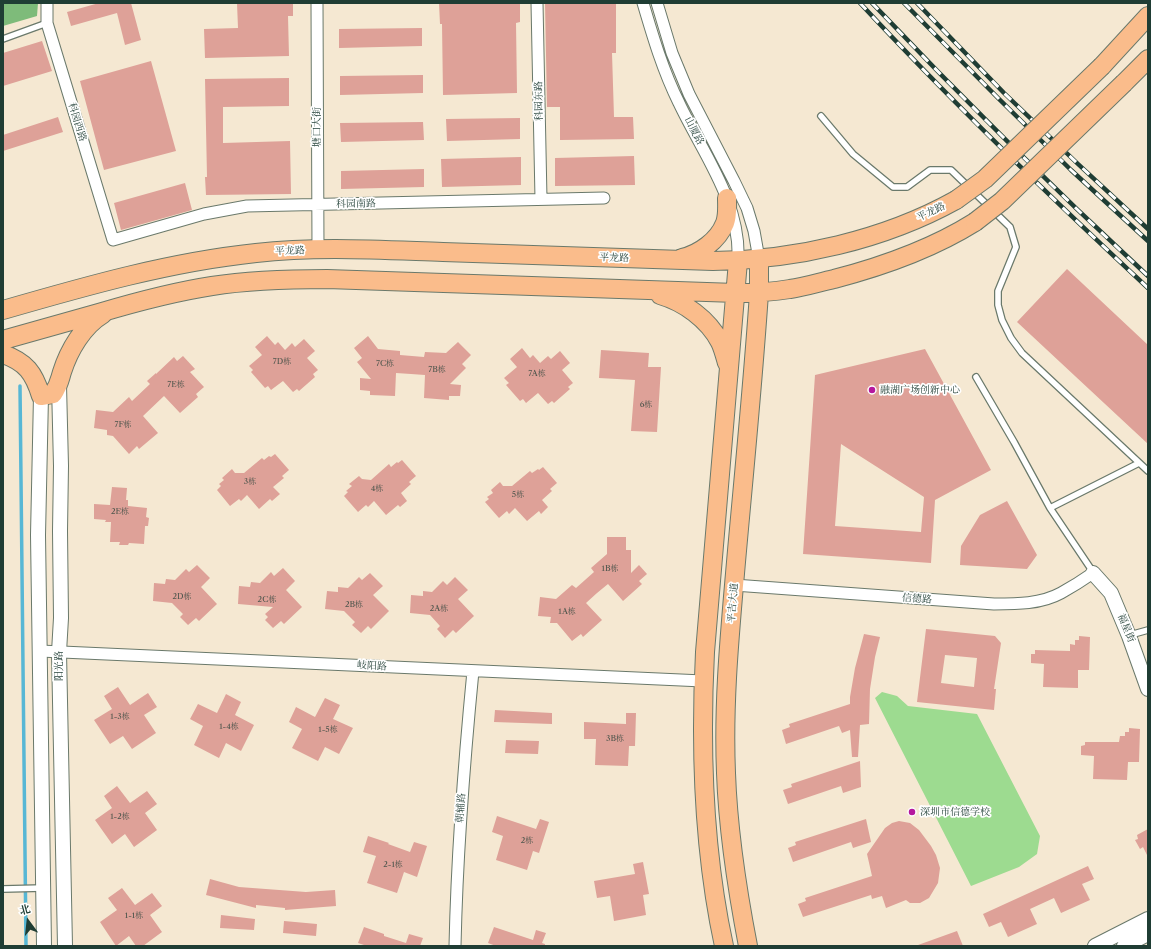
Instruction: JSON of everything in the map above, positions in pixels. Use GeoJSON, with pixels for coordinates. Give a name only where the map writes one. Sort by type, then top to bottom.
{"type":"FeatureCollection","features":[{"type":"Feature","properties":{"kind":"main road","name":"平龙路"},"geometry":{"type":"LineString","coordinates":[[3,310],[57,294],[175,265],[258,252],[318,250],[396,251],[738,261],[782,256],[820,249],[875,235],[920,218],[956,200],[984,179],[1102,66],[1148,16]]}},
{"type":"Feature","properties":{"kind":"main road"},"geometry":{"type":"LineString","coordinates":[[3,340],[142,300],[212,286],[248,282],[327,279],[736,293],[759,293],[804,286],[852,274],[912,254],[940,242],[975,222],[1002,201],[1148,59]]}},
{"type":"Feature","properties":{"kind":"main road"},"geometry":{"type":"LineString","coordinates":[[672,260],[689,256],[712,242],[725,223],[727,198]]}},
{"type":"Feature","properties":{"kind":"main road","name":"平吉大道"},"geometry":{"type":"LineString","coordinates":[[748,946],[733,855],[726,774],[725,733],[728,652],[759,293],[759,259]]}},
{"type":"Feature","properties":{"kind":"main road"},"geometry":{"type":"LineString","coordinates":[[724,946],[713,885],[706,832],[703,751],[703,681],[738,261]]}},
{"type":"Feature","properties":{"kind":"main road"},"geometry":{"type":"LineString","coordinates":[[645,291],[664,296],[679,303],[693,311],[705,322],[720,342],[726,358],[728,376]]}},
{"type":"Feature","properties":{"kind":"main road"},"geometry":{"type":"LineString","coordinates":[[3,354],[20,362],[29,370],[36,381],[41,396],[53,394],[59,385],[68,358],[82,333],[91,323],[115,308]]}},
{"type":"Feature","properties":{"kind":"street","name":"科园西路"},"geometry":{"type":"LineString","coordinates":[[47,3],[47,23],[113,240]]}},
{"type":"Feature","properties":{"kind":"street","name":"塘口大街"},"geometry":{"type":"LineString","coordinates":[[317,3],[318,250]]}},
{"type":"Feature","properties":{"kind":"street","name":"科园东路"},"geometry":{"type":"LineString","coordinates":[[537,3],[541,199]]}},
{"type":"Feature","properties":{"kind":"street","name":"山厦路"},"geometry":{"type":"LineString","coordinates":[[642,3],[656,48],[670,83],[680,105],[715,170],[727,198],[737,233],[739,251],[738,261]]}},
{"type":"Feature","properties":{"kind":"street","name":"山厦路"},"geometry":{"type":"LineString","coordinates":[[657,3],[672,53],[689,94],[747,208],[755,235],[759,259]]}},
{"type":"Feature","properties":{"kind":"street","name":"科园南路"},"geometry":{"type":"LineString","coordinates":[[113,240],[204,214],[247,206],[604,198]]}},
{"type":"Feature","properties":{"kind":"street","name":"阳光路"},"geometry":{"type":"LineString","coordinates":[[59,385],[61,466],[61,618],[59,652],[65,946]]}},
{"type":"Feature","properties":{"kind":"street","name":"阳光路"},"geometry":{"type":"LineString","coordinates":[[41,396],[38,535],[40,651],[37,888],[44,946]]}},
{"type":"Feature","properties":{"kind":"street","name":"信德路"},"geometry":{"type":"LineString","coordinates":[[734,585],[986,604],[1012,604],[1030,603],[1060,593],[1093,573]]}},
{"type":"Feature","properties":{"kind":"street","name":"福星街"},"geometry":{"type":"LineString","coordinates":[[1093,573],[1111,593],[1129,636],[1148,689]]}},
{"type":"Feature","properties":{"kind":"street","name":"岐阳路"},"geometry":{"type":"LineString","coordinates":[[40,651],[703,681]]}},
{"type":"Feature","properties":{"kind":"street","name":"朝辅路"},"geometry":{"type":"LineString","coordinates":[[455,946],[460,823],[465,747],[473,671]]}},
{"type":"Feature","properties":{"kind":"street"},"geometry":{"type":"LineString","coordinates":[[1095,946],[1148,919]]}},
{"type":"Feature","properties":{"kind":"street"},"geometry":{"type":"LineString","coordinates":[[1124,946],[1148,934]]}},
{"type":"Feature","properties":{"kind":"lane"},"geometry":{"type":"LineString","coordinates":[[3,39],[47,23]]}},
{"type":"Feature","properties":{"kind":"lane"},"geometry":{"type":"LineString","coordinates":[[821,116],[853,154],[893,187],[907,187],[930,170],[951,170],[1010,227],[1016,247],[998,291],[998,305],[1002,320],[1011,338],[1022,353],[1148,471]]}},
{"type":"Feature","properties":{"kind":"lane"},"geometry":{"type":"LineString","coordinates":[[976,377],[1050,508],[1093,573]]}},
{"type":"Feature","properties":{"kind":"lane"},"geometry":{"type":"LineString","coordinates":[[1050,508],[1139,463]]}},
{"type":"Feature","properties":{"kind":"lane"},"geometry":{"type":"LineString","coordinates":[[1129,636],[1148,630]]}},
{"type":"Feature","properties":{"kind":"lane"},"geometry":{"type":"LineString","coordinates":[[3,889],[37,888]]}},
{"type":"Feature","properties":{"kind":"green space"},"geometry":{"type":"Polygon","coordinates":[[[3,3],[38,3],[37,16],[3,26],[3,3]]]}},
{"type":"Feature","properties":{"kind":"green space"},"geometry":{"type":"Polygon","coordinates":[[[882,692],[897,696],[908,706],[977,714],[1040,836],[1037,854],[1019,867],[971,886],[875,698],[882,692]]]}},
{"type":"Feature","properties":{"kind":"building"},"geometry":{"type":"Polygon","coordinates":[[[99,3],[131,3],[141,40],[125,45],[117,13],[71,26],[67,12],[99,3]]]}},
{"type":"Feature","properties":{"kind":"building"},"geometry":{"type":"Polygon","coordinates":[[[237,3],[293,3],[293,16],[288,16],[289,56],[205,58],[204,29],[238,28],[237,3]]]}},
{"type":"Feature","properties":{"kind":"building"},"geometry":{"type":"Polygon","coordinates":[[[439,3],[520,3],[520,22],[516,23],[517,93],[443,95],[442,24],[440,24],[439,3]]]}},
{"type":"Feature","properties":{"kind":"building"},"geometry":{"type":"Polygon","coordinates":[[[545,3],[616,3],[616,53],[612,53],[614,117],[633,117],[634,139],[560,140],[560,107],[547,107],[545,3]]]}},
{"type":"Feature","properties":{"kind":"building"},"geometry":{"type":"Polygon","coordinates":[[[422,28],[422,46],[339,48],[339,29],[422,28]]]}},
{"type":"Feature","properties":{"kind":"building"},"geometry":{"type":"Polygon","coordinates":[[[42,41],[52,71],[3,86],[3,53],[42,41]]]}},
{"type":"Feature","properties":{"kind":"building"},"geometry":{"type":"Polygon","coordinates":[[[151,61],[176,151],[104,170],[80,81],[151,61]]]}},
{"type":"Feature","properties":{"kind":"building"},"geometry":{"type":"Polygon","coordinates":[[[423,75],[423,93],[340,95],[340,76],[423,75]]]}},
{"type":"Feature","properties":{"kind":"building"},"geometry":{"type":"Polygon","coordinates":[[[289,78],[289,106],[223,107],[223,143],[290,141],[291,194],[206,195],[205,79],[289,78]]]}},
{"type":"Feature","properties":{"kind":"building"},"geometry":{"type":"Polygon","coordinates":[[[58,117],[63,132],[3,151],[3,135],[58,117]]]}},
{"type":"Feature","properties":{"kind":"building"},"geometry":{"type":"Polygon","coordinates":[[[520,118],[520,139],[447,141],[446,119],[520,118]]]}},
{"type":"Feature","properties":{"kind":"building"},"geometry":{"type":"Polygon","coordinates":[[[423,122],[424,140],[341,142],[340,123],[423,122]]]}},
{"type":"Feature","properties":{"kind":"building"},"geometry":{"type":"Polygon","coordinates":[[[634,156],[635,185],[555,186],[555,158],[634,156]]]}},
{"type":"Feature","properties":{"kind":"building"},"geometry":{"type":"Polygon","coordinates":[[[521,157],[521,185],[442,187],[441,159],[521,157]]]}},
{"type":"Feature","properties":{"kind":"building"},"geometry":{"type":"Polygon","coordinates":[[[424,169],[424,187],[341,189],[341,171],[424,169]]]}},
{"type":"Feature","properties":{"kind":"building"},"geometry":{"type":"Polygon","coordinates":[[[185,183],[192,210],[121,230],[114,203],[185,183]]]}},
{"type":"Feature","properties":{"kind":"building"},"geometry":{"type":"Polygon","coordinates":[[[1067,269],[1148,345],[1148,444],[1017,322],[1067,269]]]}},
{"type":"Feature","properties":{"kind":"building"},"geometry":{"type":"Polygon","coordinates":[[[267,336],[275,345],[278,342],[285,350],[292,343],[295,347],[304,339],[315,351],[307,358],[318,370],[313,374],[315,377],[299,391],[297,389],[293,392],[283,381],[271,390],[268,386],[265,388],[251,372],[253,370],[249,366],[262,355],[255,347],[267,336]]]}},
{"type":"Feature","properties":{"kind":"building"},"geometry":{"type":"Polygon","coordinates":[[[368,336],[378,349],[400,351],[400,355],[424,357],[425,352],[446,353],[458,342],[471,355],[462,364],[466,368],[450,384],[461,385],[460,396],[449,396],[449,400],[424,398],[425,375],[396,373],[395,396],[370,395],[370,391],[360,390],[360,378],[371,379],[357,362],[362,358],[354,348],[368,336]]]}},
{"type":"Feature","properties":{"kind":"building"},"geometry":{"type":"Polygon","coordinates":[[[522,348],[530,358],[533,355],[540,363],[548,356],[551,359],[560,351],[570,363],[562,370],[573,383],[568,387],[570,389],[554,403],[552,401],[548,404],[538,393],[526,403],[523,399],[520,401],[506,385],[509,383],[504,378],[517,367],[510,359],[522,348]]]}},
{"type":"Feature","properties":{"kind":"building"},"geometry":{"type":"Polygon","coordinates":[[[925,349],[991,470],[935,500],[931,563],[803,554],[815,375],[925,349]],[[841,444],[835,526],[921,532],[924,497],[841,444]]]}},
{"type":"Feature","properties":{"kind":"building"},"geometry":{"type":"Polygon","coordinates":[[[601,350],[649,353],[648,367],[661,367],[657,432],[631,431],[635,380],[599,378],[601,350]]]}},
{"type":"Feature","properties":{"kind":"building"},"geometry":{"type":"Polygon","coordinates":[[[183,356],[195,369],[190,372],[204,387],[196,394],[198,397],[180,413],[164,396],[143,416],[158,433],[139,449],[137,446],[129,454],[113,436],[107,435],[107,430],[94,428],[96,410],[113,412],[129,397],[132,401],[150,384],[147,381],[174,357],[177,361],[183,356]]]}},
{"type":"Feature","properties":{"kind":"building"},"geometry":{"type":"Polygon","coordinates":[[[275,454],[289,470],[282,476],[284,478],[273,487],[280,494],[272,501],[270,499],[259,509],[247,495],[241,501],[239,499],[230,506],[217,490],[221,486],[219,484],[224,480],[222,478],[232,469],[235,473],[244,473],[262,458],[264,460],[275,454]]]}},
{"type":"Feature","properties":{"kind":"building"},"geometry":{"type":"Polygon","coordinates":[[[402,460],[416,476],[409,482],[411,484],[401,493],[407,501],[400,507],[398,505],[386,515],[374,501],[368,507],[366,505],[358,512],[344,496],[348,492],[346,491],[352,486],[349,484],[359,476],[362,479],[371,480],[389,464],[391,467],[402,460]]]}},
{"type":"Feature","properties":{"kind":"building"},"geometry":{"type":"Polygon","coordinates":[[[543,467],[557,483],[550,489],[552,491],[542,500],[548,507],[541,514],[539,511],[527,521],[515,508],[509,514],[507,511],[499,518],[485,502],[489,499],[487,497],[493,493],[491,490],[500,482],[503,486],[512,486],[530,471],[532,473],[543,467]]]}},
{"type":"Feature","properties":{"kind":"building"},"geometry":{"type":"Polygon","coordinates":[[[112,487],[127,488],[126,500],[128,500],[128,506],[147,508],[146,517],[149,518],[148,526],[145,526],[144,544],[129,543],[128,545],[119,545],[120,542],[110,542],[111,522],[94,519],[94,504],[110,505],[112,487]]]}},
{"type":"Feature","properties":{"kind":"building"},"geometry":{"type":"Polygon","coordinates":[[[1007,501],[1037,555],[1027,569],[960,565],[961,546],[980,515],[1007,501]]]}},
{"type":"Feature","properties":{"kind":"building"},"geometry":{"type":"Polygon","coordinates":[[[607,537],[626,537],[626,550],[631,550],[631,573],[639,565],[647,574],[639,581],[642,584],[623,601],[608,584],[597,593],[586,603],[602,620],[583,637],[581,634],[572,641],[557,623],[550,623],[551,617],[538,616],[540,597],[556,599],[572,585],[576,588],[594,572],[591,568],[607,554],[607,537]]]}},
{"type":"Feature","properties":{"kind":"building"},"geometry":{"type":"Polygon","coordinates":[[[197,565],[210,578],[201,587],[217,604],[199,621],[196,618],[188,625],[180,617],[183,614],[172,603],[153,601],[154,583],[165,584],[166,579],[175,580],[186,569],[189,572],[197,565]]]}},
{"type":"Feature","properties":{"kind":"building"},"geometry":{"type":"Polygon","coordinates":[[[283,568],[295,581],[286,590],[302,607],[284,624],[281,621],[273,628],[265,620],[268,617],[265,614],[273,607],[238,604],[239,586],[250,587],[251,582],[260,583],[271,572],[274,576],[283,568]]]}},
{"type":"Feature","properties":{"kind":"building"},"geometry":{"type":"Polygon","coordinates":[[[370,573],[383,586],[373,595],[389,611],[371,629],[368,626],[361,633],[352,625],[355,622],[344,611],[325,609],[327,591],[338,592],[338,587],[348,588],[359,577],[362,580],[370,573]]]}},
{"type":"Feature","properties":{"kind":"building"},"geometry":{"type":"Polygon","coordinates":[[[455,577],[468,590],[458,599],[474,616],[456,633],[453,630],[445,638],[437,629],[440,626],[430,615],[410,613],[411,595],[423,596],[423,591],[432,592],[443,581],[447,585],[455,577]]]}},
{"type":"Feature","properties":{"kind":"building"},"geometry":{"type":"Polygon","coordinates":[[[926,629],[995,636],[1001,643],[994,689],[996,689],[994,710],[917,702],[926,629]],[[945,655],[941,683],[974,687],[977,658],[945,655]]]}},
{"type":"Feature","properties":{"kind":"building"},"geometry":{"type":"Polygon","coordinates":[[[864,634],[880,637],[870,689],[869,724],[860,725],[858,757],[852,757],[850,730],[842,733],[839,726],[786,744],[782,730],[790,727],[789,724],[850,704],[855,668],[864,634]]]}},
{"type":"Feature","properties":{"kind":"building"},"geometry":{"type":"Polygon","coordinates":[[[1079,636],[1090,637],[1089,670],[1078,670],[1078,688],[1043,687],[1044,664],[1031,663],[1031,654],[1035,654],[1035,650],[1070,651],[1070,644],[1075,645],[1075,640],[1079,640],[1079,636]]]}},
{"type":"Feature","properties":{"kind":"building"},"geometry":{"type":"Polygon","coordinates":[[[118,687],[130,705],[148,693],[157,707],[144,715],[156,733],[132,749],[123,736],[110,744],[94,720],[112,709],[104,696],[118,687]]]}},
{"type":"Feature","properties":{"kind":"building"},"geometry":{"type":"Polygon","coordinates":[[[226,694],[241,702],[235,715],[254,725],[241,751],[226,743],[219,758],[194,745],[203,726],[190,719],[198,704],[217,713],[226,694]]]}},
{"type":"Feature","properties":{"kind":"building"},"geometry":{"type":"Polygon","coordinates":[[[325,698],[340,705],[333,719],[353,728],[339,754],[325,747],[318,761],[292,748],[302,729],[289,722],[296,707],[315,717],[325,698]]]}},
{"type":"Feature","properties":{"kind":"building"},"geometry":{"type":"Polygon","coordinates":[[[495,710],[552,713],[552,724],[494,722],[495,710]]]}},
{"type":"Feature","properties":{"kind":"building"},"geometry":{"type":"Polygon","coordinates":[[[626,713],[636,713],[635,746],[629,746],[628,766],[595,765],[596,739],[584,739],[584,722],[626,724],[626,713]]]}},
{"type":"Feature","properties":{"kind":"building"},"geometry":{"type":"Polygon","coordinates":[[[1129,728],[1140,729],[1139,762],[1128,762],[1127,780],[1093,779],[1094,756],[1081,755],[1081,746],[1085,745],[1085,742],[1119,742],[1120,736],[1125,736],[1125,732],[1129,732],[1129,728]]]}},
{"type":"Feature","properties":{"kind":"building"},"geometry":{"type":"Polygon","coordinates":[[[506,740],[539,741],[538,754],[505,753],[506,740]]]}},
{"type":"Feature","properties":{"kind":"building"},"geometry":{"type":"Polygon","coordinates":[[[860,761],[861,787],[843,793],[841,786],[788,804],[783,790],[792,787],[791,784],[860,761]]]}},
{"type":"Feature","properties":{"kind":"building"},"geometry":{"type":"Polygon","coordinates":[[[117,786],[130,803],[147,791],[157,804],[145,813],[157,830],[134,847],[125,834],[112,844],[95,820],[112,808],[104,796],[117,786]]]}},
{"type":"Feature","properties":{"kind":"building"},"geometry":{"type":"Polygon","coordinates":[[[497,816],[536,829],[540,819],[549,822],[539,853],[533,851],[527,870],[496,860],[503,836],[492,832],[497,816]]]}},
{"type":"Feature","properties":{"kind":"building"},"geometry":{"type":"Polygon","coordinates":[[[866,819],[871,842],[853,848],[851,842],[793,862],[788,848],[796,845],[795,842],[866,819]]]}},
{"type":"Feature","properties":{"kind":"building"},"geometry":{"type":"Polygon","coordinates":[[[899,821],[910,823],[919,830],[936,855],[940,868],[938,883],[929,898],[920,903],[910,903],[906,900],[886,908],[882,896],[872,899],[871,895],[803,917],[798,904],[806,901],[805,898],[872,876],[867,854],[885,828],[892,823],[899,821]]]}},
{"type":"Feature","properties":{"kind":"building"},"geometry":{"type":"Polygon","coordinates":[[[1148,829],[1148,857],[1143,847],[1140,849],[1135,840],[1138,839],[1137,835],[1148,829]]]}},
{"type":"Feature","properties":{"kind":"building"},"geometry":{"type":"Polygon","coordinates":[[[368,836],[410,852],[414,842],[427,846],[417,877],[404,872],[397,893],[367,883],[376,856],[363,852],[368,836]]]}},
{"type":"Feature","properties":{"kind":"building"},"geometry":{"type":"Polygon","coordinates":[[[643,862],[649,894],[643,895],[646,915],[614,921],[610,896],[597,898],[594,881],[635,874],[633,864],[643,862]]]}},
{"type":"Feature","properties":{"kind":"building"},"geometry":{"type":"Polygon","coordinates":[[[1088,866],[1094,879],[1082,884],[1090,900],[1061,913],[1054,898],[1030,909],[1037,924],[1008,937],[1001,922],[989,927],[983,914],[1088,866]]]}},
{"type":"Feature","properties":{"kind":"building"},"geometry":{"type":"Polygon","coordinates":[[[210,879],[239,887],[306,892],[335,890],[336,906],[285,910],[285,908],[256,905],[256,908],[206,895],[210,879]]]}},
{"type":"Feature","properties":{"kind":"building"},"geometry":{"type":"Polygon","coordinates":[[[122,888],[135,905],[152,893],[162,906],[150,915],[162,932],[143,946],[136,946],[129,936],[116,946],[100,922],[117,910],[108,898],[122,888]]]}},
{"type":"Feature","properties":{"kind":"building"},"geometry":{"type":"Polygon","coordinates":[[[221,915],[255,919],[254,930],[220,928],[221,915]]]}},
{"type":"Feature","properties":{"kind":"building"},"geometry":{"type":"Polygon","coordinates":[[[284,921],[317,924],[316,936],[283,933],[284,921]]]}},
{"type":"Feature","properties":{"kind":"building"},"geometry":{"type":"Polygon","coordinates":[[[364,927],[384,934],[384,936],[406,943],[409,934],[423,938],[420,946],[367,946],[358,943],[364,927]]]}},
{"type":"Feature","properties":{"kind":"building"},"geometry":{"type":"Polygon","coordinates":[[[494,927],[533,940],[536,930],[546,933],[542,943],[545,944],[545,946],[496,946],[488,943],[494,927]]]}},
{"type":"Feature","properties":{"kind":"building"},"geometry":{"type":"Polygon","coordinates":[[[957,931],[963,946],[918,945],[957,931]]]}},
{"type":"Feature","properties":{"kind":"waterway"},"geometry":{"type":"LineString","coordinates":[[20,386],[26,946]]}},
{"type":"Feature","properties":{"kind":"railway"},"geometry":{"type":"LineString","coordinates":[[860,3],[1001,148],[1148,288]]}},
{"type":"Feature","properties":{"kind":"railway"},"geometry":{"type":"LineString","coordinates":[[872,3],[1008,142],[1148,276]]}},
{"type":"Feature","properties":{"kind":"railway"},"geometry":{"type":"LineString","coordinates":[[904,3],[1071,170],[1148,241]]}},
{"type":"Feature","properties":{"kind":"railway"},"geometry":{"type":"LineString","coordinates":[[917,3],[1004,93],[1148,229]]}},
{"type":"Feature","properties":{"kind":"place","name":"融湖广场创新中心"},"geometry":{"type":"Point","coordinates":[872,390]}},
{"type":"Feature","properties":{"kind":"place","name":"深圳市信德学校"},"geometry":{"type":"Point","coordinates":[912,812]}}]}
